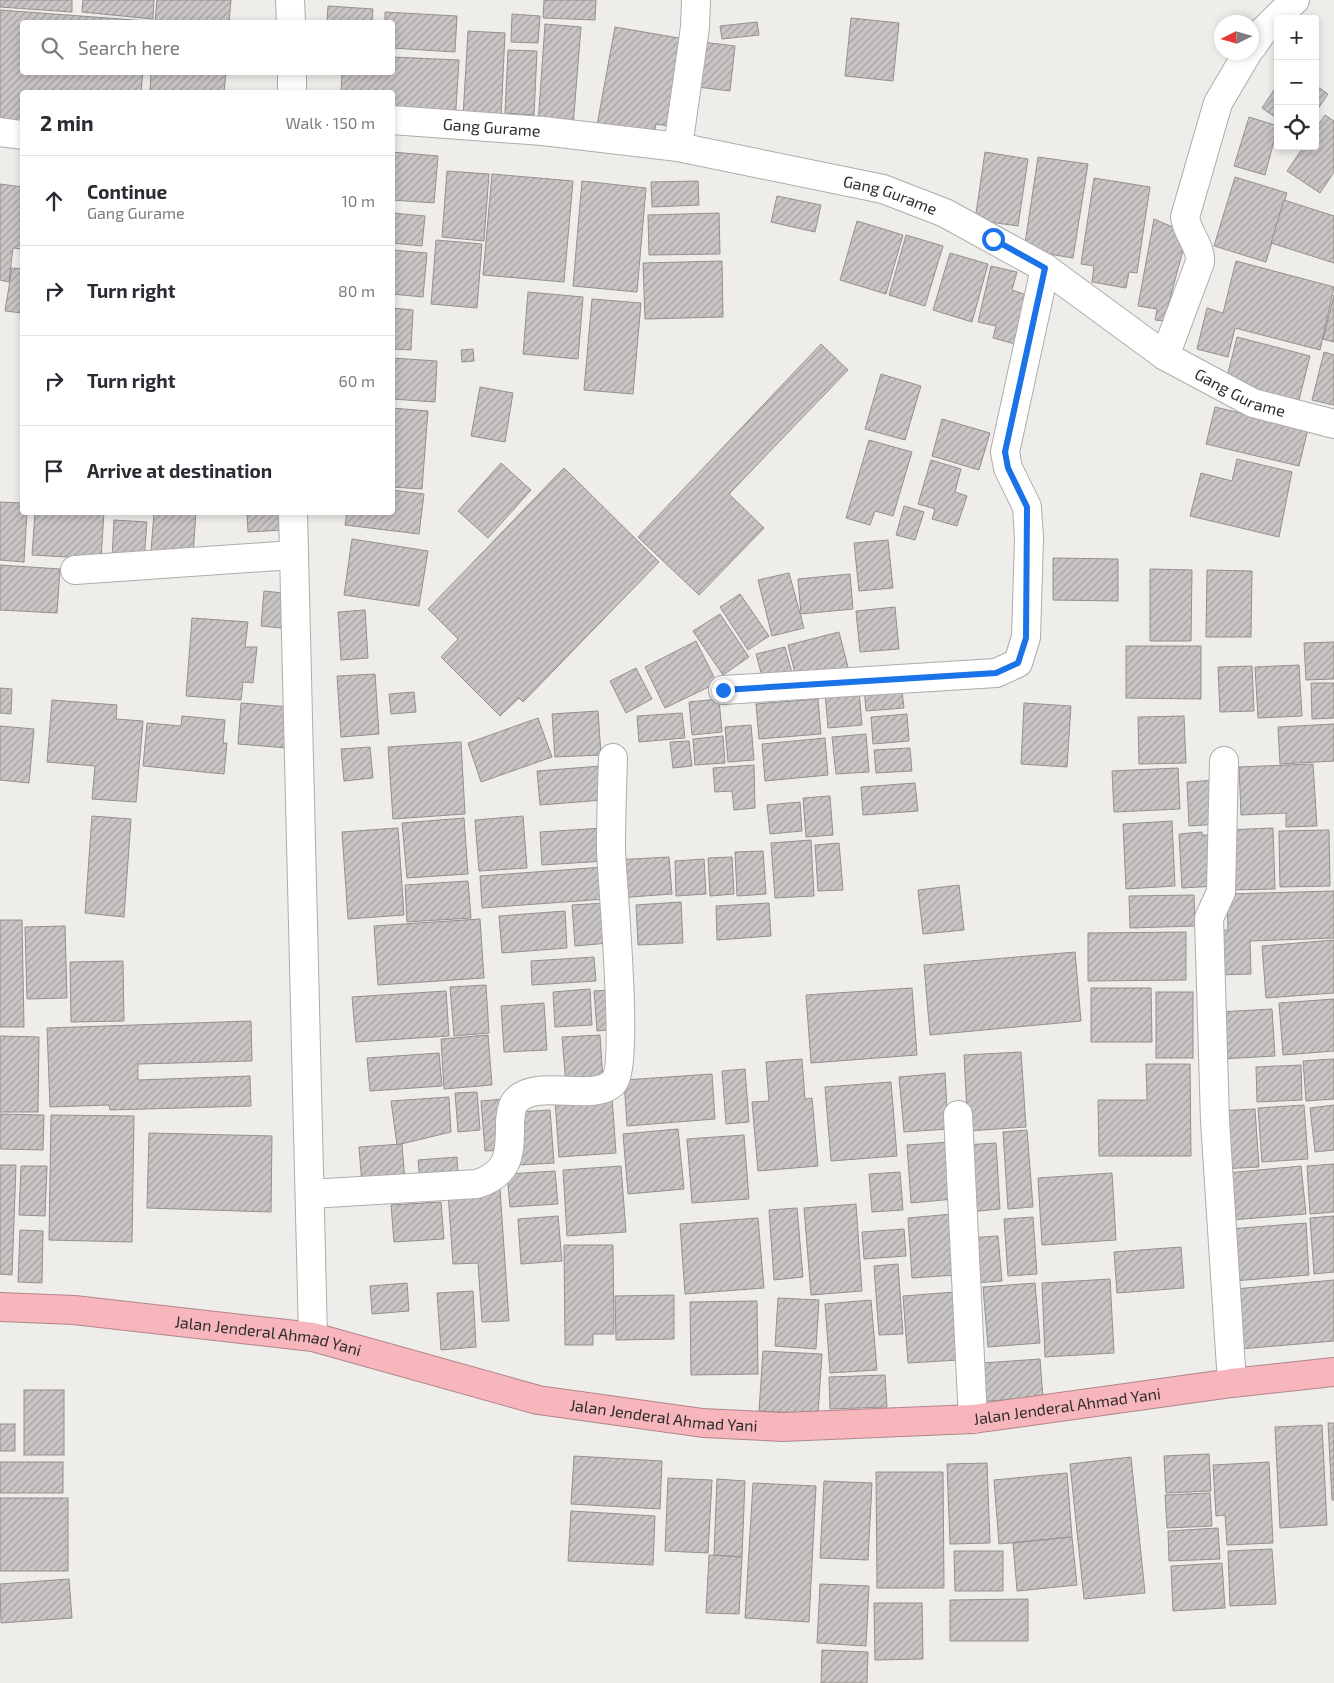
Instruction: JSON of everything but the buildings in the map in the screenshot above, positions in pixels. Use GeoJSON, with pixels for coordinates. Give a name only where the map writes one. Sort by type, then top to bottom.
{"type":"FeatureCollection","features":[{"type":"Feature","properties":{"kind":"highway","name":"Jalan Jenderal Ahmad Yani"},"geometry":{"type":"LineString","coordinates":[[0,1307],[74,1310],[313,1337],[538,1400],[703,1423],[783,1427],[973,1419],[1232,1383],[1334,1372]]}},
{"type":"Feature","properties":{"kind":"street"},"geometry":{"type":"LineString","coordinates":[[290,0],[290,20]]}},
{"type":"Feature","properties":{"kind":"street"},"geometry":{"type":"LineString","coordinates":[[678,147],[695,27],[696,0]]}},
{"type":"Feature","properties":{"kind":"street"},"geometry":{"type":"LineString","coordinates":[[1259,37],[1295,0]]}},
{"type":"Feature","properties":{"kind":"street"},"geometry":{"type":"LineString","coordinates":[[1165,356],[1200,262],[1198,247],[1186,225],[1185,218],[1218,103],[1243,60]]}},
{"type":"Feature","properties":{"kind":"street"},"geometry":{"type":"LineString","coordinates":[[292,75],[292,90]]}},
{"type":"Feature","properties":{"kind":"street","name":"Gang Gurame"},"geometry":{"type":"LineString","coordinates":[[395,120],[543,131],[678,147],[883,189],[945,212],[1045,268],[1165,356],[1253,403],[1334,424]]}},
{"type":"Feature","properties":{"kind":"street"},"geometry":{"type":"LineString","coordinates":[[0,132],[20,135]]}},
{"type":"Feature","properties":{"kind":"street"},"geometry":{"type":"LineString","coordinates":[[723,690],[996,673],[1018,663],[1026,638],[1027,507],[1008,468],[1005,452],[1045,268]]}},
{"type":"Feature","properties":{"kind":"street"},"geometry":{"type":"LineString","coordinates":[[293,515],[313,1337]]}},
{"type":"Feature","properties":{"kind":"street"},"geometry":{"type":"LineString","coordinates":[[75,570],[293,555]]}},
{"type":"Feature","properties":{"kind":"street"},"geometry":{"type":"LineString","coordinates":[[310,1194],[477,1184],[488,1180],[505,1165],[510,1151],[510,1114],[515,1102],[527,1094],[546,1091],[602,1089],[613,1082],[618,1073],[619,1022],[611,850],[613,758]]}},
{"type":"Feature","properties":{"kind":"street"},"geometry":{"type":"LineString","coordinates":[[1224,761],[1220,892],[1209,918],[1215,1122],[1232,1383]]}},
{"type":"Feature","properties":{"kind":"street"},"geometry":{"type":"LineString","coordinates":[[958,1115],[973,1419]]}},
{"type":"Feature","properties":{"kind":"route"},"geometry":{"type":"LineString","coordinates":[[723,690],[996,673],[1018,663],[1026,638],[1029,538],[1027,507],[1008,468],[1005,452],[1045,268],[993,239]]}}]}
